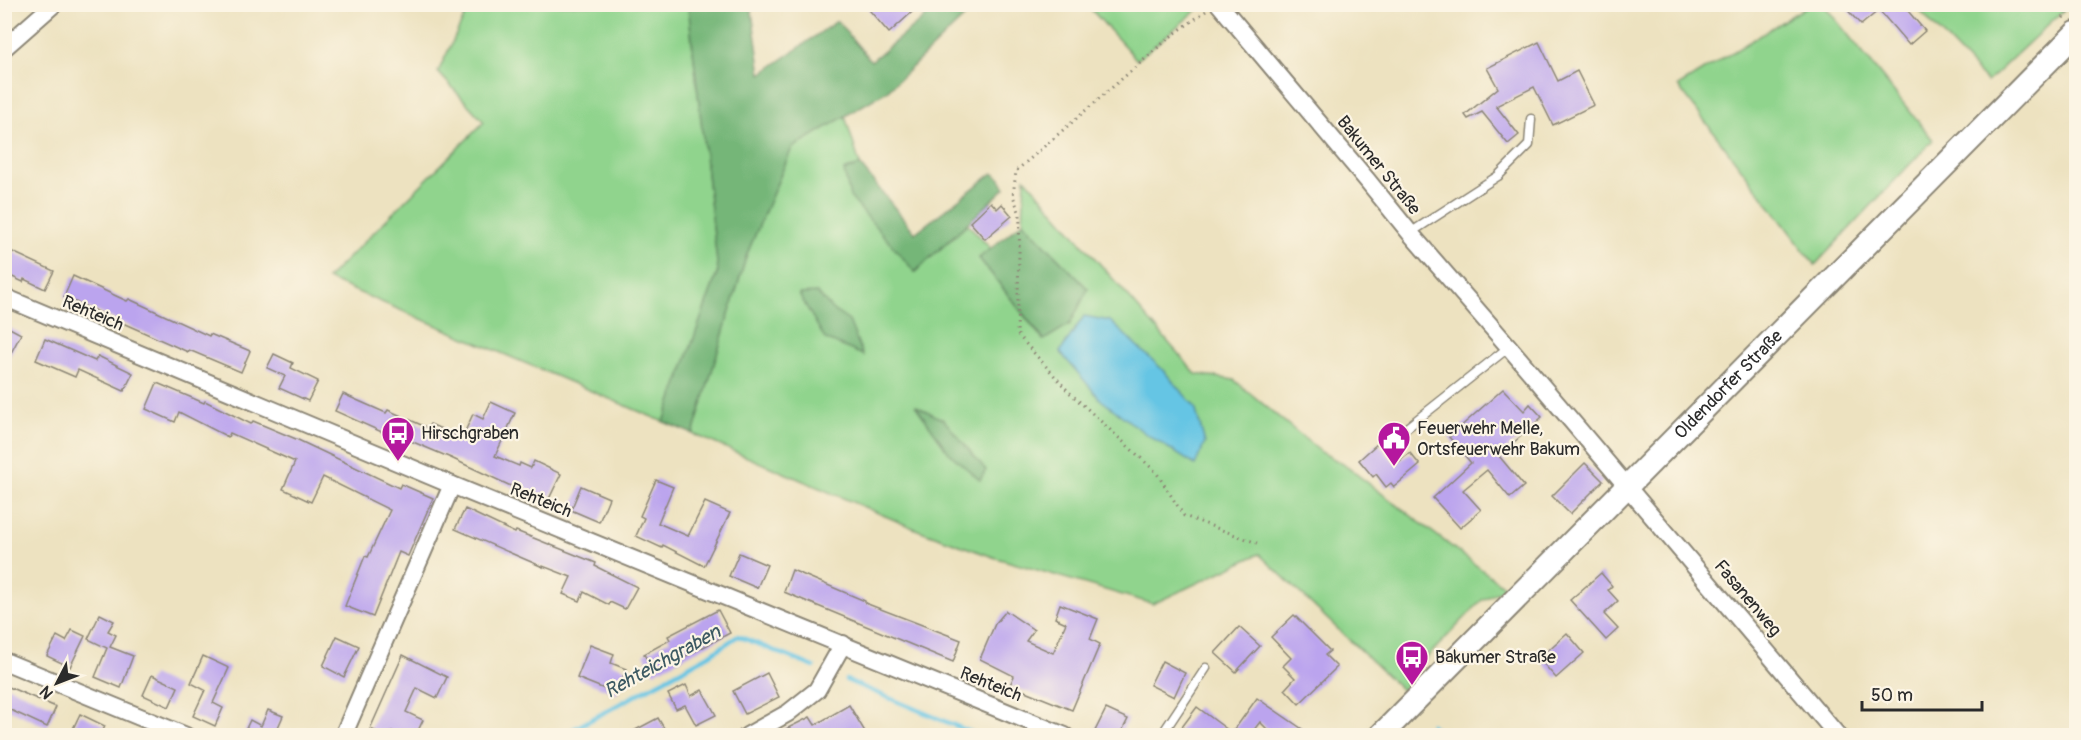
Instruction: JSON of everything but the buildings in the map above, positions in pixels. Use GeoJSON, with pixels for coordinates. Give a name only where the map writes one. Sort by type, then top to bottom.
{"type":"FeatureCollection","features":[{"type":"Feature","properties":{"kind":"main road","name":"Oldendorfer Straße"},"geometry":{"type":"LineString","coordinates":[[1380,735],[2076,33]]}},
{"type":"Feature","properties":{"kind":"street"},"geometry":{"type":"LineString","coordinates":[[4,48],[54,4]]}},
{"type":"Feature","properties":{"kind":"street","name":"Bakumer Straße"},"geometry":{"type":"LineString","coordinates":[[1213,7],[1367,180],[1628,486]]}},
{"type":"Feature","properties":{"kind":"street","name":"Rehteich"},"geometry":{"type":"LineString","coordinates":[[4,297],[452,485],[1065,735]]}},
{"type":"Feature","properties":{"kind":"street"},"geometry":{"type":"LineString","coordinates":[[343,735],[452,485]]}},
{"type":"Feature","properties":{"kind":"street","name":"Fasanenweg"},"geometry":{"type":"LineString","coordinates":[[1628,486],[1838,735]]}},
{"type":"Feature","properties":{"kind":"street"},"geometry":{"type":"LineString","coordinates":[[747,735],[788,713],[817,690],[843,644]]}},
{"type":"Feature","properties":{"kind":"street"},"geometry":{"type":"LineString","coordinates":[[4,662],[186,735]]}},
{"type":"Feature","properties":{"kind":"lane"},"geometry":{"type":"LineString","coordinates":[[1410,233],[1498,177],[1529,145],[1531,119]]}},
{"type":"Feature","properties":{"kind":"lane"},"geometry":{"type":"LineString","coordinates":[[1394,438],[1509,347]]}},
{"type":"Feature","properties":{"kind":"lane"},"geometry":{"type":"LineString","coordinates":[[1161,735],[1206,668]]}},
{"type":"Feature","properties":{"kind":"path"},"geometry":{"type":"LineString","coordinates":[[1213,7],[1170,37],[1016,171],[1013,196],[1020,214],[1017,334],[1070,392],[1156,472],[1184,516],[1257,543]]}},
{"type":"Feature","properties":{"kind":"green space"},"geometry":{"type":"Polygon","coordinates":[[[470,5],[688,5],[718,271],[664,422],[327,279],[484,122],[438,72],[470,5]]]}},
{"type":"Feature","properties":{"kind":"green space"},"geometry":{"type":"Polygon","coordinates":[[[688,5],[751,5],[761,74],[837,21],[871,61],[940,5],[977,5],[887,91],[792,148],[747,254],[693,434],[664,422],[718,271],[688,5]]]}},
{"type":"Feature","properties":{"kind":"green space"},"geometry":{"type":"Polygon","coordinates":[[[1087,5],[1203,5],[1137,60],[1087,5]]]}},
{"type":"Feature","properties":{"kind":"green space"},"geometry":{"type":"Polygon","coordinates":[[[1809,5],[1824,5],[1933,140],[1815,265],[1678,86],[1809,5]]]}},
{"type":"Feature","properties":{"kind":"green space"},"geometry":{"type":"Polygon","coordinates":[[[1914,5],[2069,5],[1987,82],[1914,5]]]}},
{"type":"Feature","properties":{"kind":"green space"},"geometry":{"type":"Polygon","coordinates":[[[845,116],[860,165],[844,171],[915,272],[968,224],[991,249],[979,258],[1043,340],[1070,324],[1088,289],[1023,222],[1025,178],[1196,374],[1234,380],[1321,452],[1343,464],[1506,588],[1482,600],[1411,674],[1403,691],[1259,554],[1153,604],[993,557],[918,530],[693,434],[747,254],[792,148],[845,116]]]}},
{"type":"Feature","properties":{"kind":"green space"},"geometry":{"type":"Polygon","coordinates":[[[860,165],[915,233],[993,173],[1005,188],[915,272],[850,197],[844,171],[860,165]]]}},
{"type":"Feature","properties":{"kind":"green space"},"geometry":{"type":"Polygon","coordinates":[[[1023,222],[1088,289],[1070,324],[1044,340],[979,258],[1023,222]]]}},
{"type":"Feature","properties":{"kind":"green space"},"geometry":{"type":"Polygon","coordinates":[[[817,293],[833,310],[849,321],[863,355],[825,339],[799,294],[817,293]]]}},
{"type":"Feature","properties":{"kind":"green space"},"geometry":{"type":"Polygon","coordinates":[[[915,405],[944,420],[986,470],[980,480],[949,453],[915,405]]]}},
{"type":"Feature","properties":{"kind":"water"},"geometry":{"type":"Polygon","coordinates":[[[1084,316],[1110,321],[1163,370],[1195,407],[1205,443],[1195,465],[1146,434],[1101,400],[1060,352],[1084,316]]]}},
{"type":"Feature","properties":{"kind":"waterway","name":"Rehteichgraben"},"geometry":{"type":"LineString","coordinates":[[561,736],[711,654],[738,636],[814,667]]}},
{"type":"Feature","properties":{"kind":"waterway","name":"Rehteichgraben"},"geometry":{"type":"LineString","coordinates":[[846,680],[980,736]]}},
{"type":"Feature","properties":{"kind":"waterway"},"geometry":{"type":"LineString","coordinates":[[1431,725],[1442,736]]}},
{"type":"Feature","properties":{"kind":"place","name":"Hirschgraben"},"geometry":{"type":"Point","coordinates":[398,462]}},
{"type":"Feature","properties":{"kind":"place","name":"Feuerwehr Melle, Ortsfeuerwehr Bakum"},"geometry":{"type":"Point","coordinates":[1394,467]}},
{"type":"Feature","properties":{"kind":"place","name":"Bakumer Straße"},"geometry":{"type":"Point","coordinates":[1412,686]}}]}
